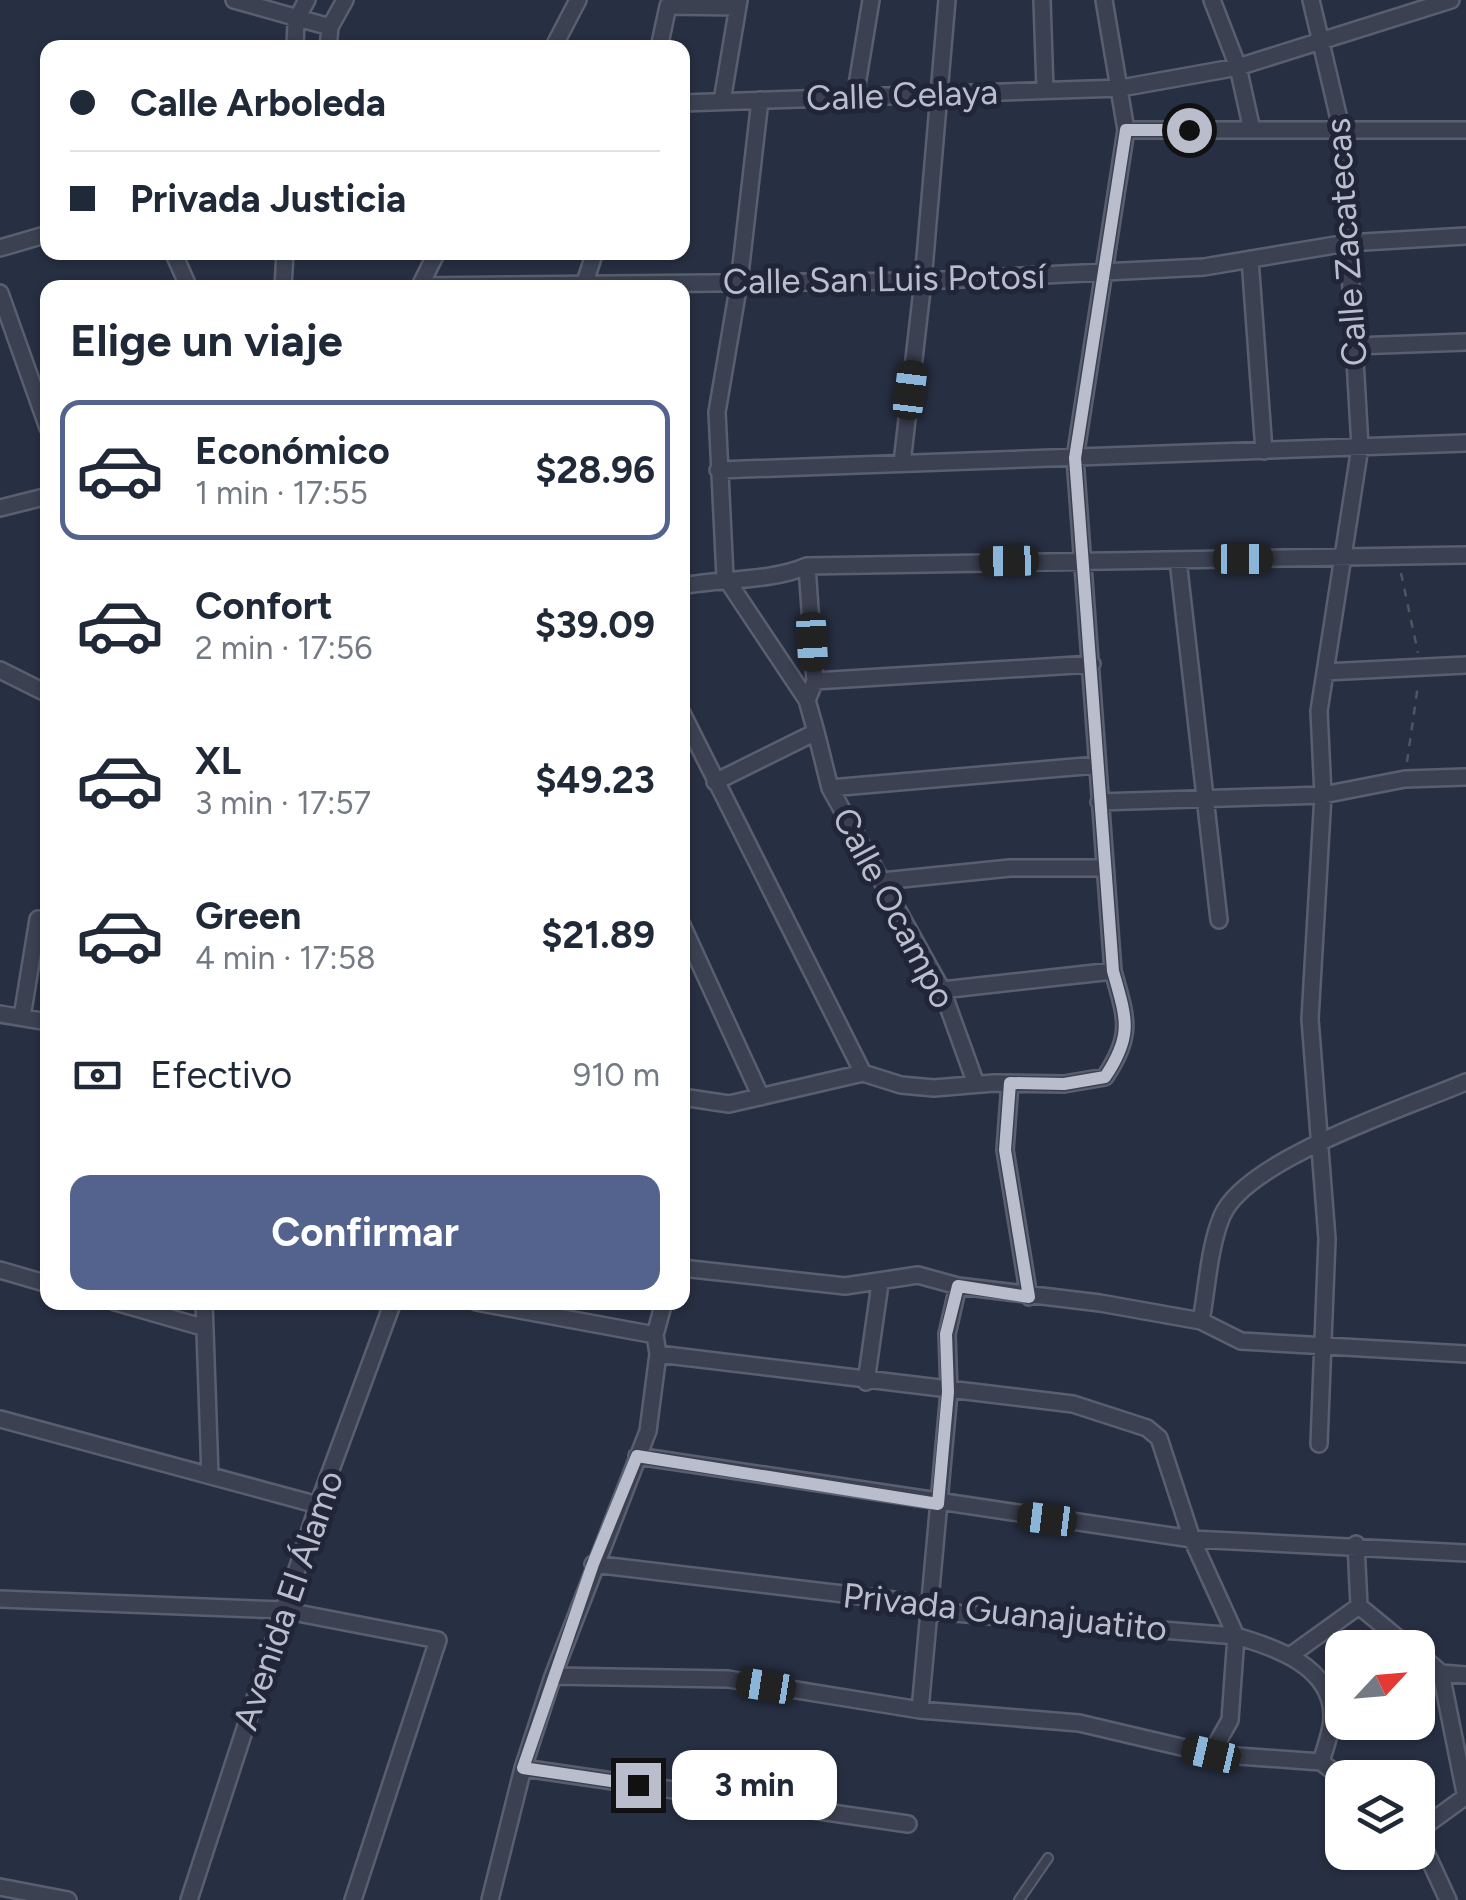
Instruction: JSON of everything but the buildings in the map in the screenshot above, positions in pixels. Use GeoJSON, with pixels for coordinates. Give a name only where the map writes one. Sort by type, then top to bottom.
{"type":"FeatureCollection","features":[{"type":"Feature","properties":{"kind":"street"},"geometry":{"type":"LineString","coordinates":[[234,0],[330,27]]}},
{"type":"Feature","properties":{"kind":"street"},"geometry":{"type":"LineString","coordinates":[[295,40],[296,20],[308,0]]}},
{"type":"Feature","properties":{"kind":"street"},"geometry":{"type":"LineString","coordinates":[[329,40],[330,27],[345,0]]}},
{"type":"Feature","properties":{"kind":"street"},"geometry":{"type":"LineString","coordinates":[[557,40],[578,0]]}},
{"type":"Feature","properties":{"kind":"street"},"geometry":{"type":"LineString","coordinates":[[855,97],[871,0]]}},
{"type":"Feature","properties":{"kind":"street"},"geometry":{"type":"LineString","coordinates":[[902,464],[924,281],[947,0]]}},
{"type":"Feature","properties":{"kind":"street"},"geometry":{"type":"LineString","coordinates":[[1042,0],[1045,90]]}},
{"type":"Feature","properties":{"kind":"street"},"geometry":{"type":"LineString","coordinates":[[690,1098],[728,1104],[863,1073],[918,1086],[1064,1084],[1105,1077],[1120,1054],[1128,1026],[1113,971],[1075,458],[1126,130],[1104,0]]}},
{"type":"Feature","properties":{"kind":"street"},"geometry":{"type":"LineString","coordinates":[[1212,0],[1238,66],[1252,130]]}},
{"type":"Feature","properties":{"kind":"street","name":"Calle Zacatecas"},"geometry":{"type":"LineString","coordinates":[[1311,0],[1324,38],[1342,132],[1360,447],[1319,711],[1323,795],[1310,1019],[1327,1238],[1319,1444]]}},
{"type":"Feature","properties":{"kind":"street","name":"Calle Celaya"},"geometry":{"type":"LineString","coordinates":[[690,103],[1121,88],[1238,66],[1431,3],[1451,0]]}},
{"type":"Feature","properties":{"kind":"street"},"geometry":{"type":"LineString","coordinates":[[661,40],[668,6],[739,3],[722,102]]}},
{"type":"Feature","properties":{"kind":"street"},"geometry":{"type":"LineString","coordinates":[[725,578],[717,412],[739,283],[760,100]]}},
{"type":"Feature","properties":{"kind":"street"},"geometry":{"type":"LineString","coordinates":[[1126,130],[1466,130]]}},
{"type":"Feature","properties":{"kind":"street"},"geometry":{"type":"LineString","coordinates":[[0,248],[40,236]]}},
{"type":"Feature","properties":{"kind":"street","name":"Calle San Luis Potosí"},"geometry":{"type":"LineString","coordinates":[[690,284],[924,281],[1106,272],[1250,259],[1347,243],[1466,236]]}},
{"type":"Feature","properties":{"kind":"street"},"geometry":{"type":"LineString","coordinates":[[1250,259],[1264,451]]}},
{"type":"Feature","properties":{"kind":"street"},"geometry":{"type":"LineString","coordinates":[[0,293],[40,406]]}},
{"type":"Feature","properties":{"kind":"street"},"geometry":{"type":"LineString","coordinates":[[1354,346],[1466,342]]}},
{"type":"Feature","properties":{"kind":"street"},"geometry":{"type":"LineString","coordinates":[[718,470],[1466,443]]}},
{"type":"Feature","properties":{"kind":"street"},"geometry":{"type":"LineString","coordinates":[[0,508],[40,498]]}},
{"type":"Feature","properties":{"kind":"street"},"geometry":{"type":"LineString","coordinates":[[690,585],[725,578],[785,576],[807,566],[1466,554]]}},
{"type":"Feature","properties":{"kind":"street"},"geometry":{"type":"LineString","coordinates":[[1178,560],[1218,920]]}},
{"type":"Feature","properties":{"kind":"street"},"geometry":{"type":"LineString","coordinates":[[807,566],[814,681],[807,700]]}},
{"type":"Feature","properties":{"kind":"street","name":"Calle Ocampo"},"geometry":{"type":"LineString","coordinates":[[725,578],[807,700],[830,788],[942,990],[976,1084]]}},
{"type":"Feature","properties":{"kind":"street"},"geometry":{"type":"LineString","coordinates":[[814,681],[1092,664]]}},
{"type":"Feature","properties":{"kind":"street"},"geometry":{"type":"LineString","coordinates":[[1325,672],[1466,665]]}},
{"type":"Feature","properties":{"kind":"street"},"geometry":{"type":"LineString","coordinates":[[0,670],[40,690]]}},
{"type":"Feature","properties":{"kind":"street"},"geometry":{"type":"LineString","coordinates":[[690,730],[863,1073]]}},
{"type":"Feature","properties":{"kind":"street"},"geometry":{"type":"LineString","coordinates":[[715,782],[816,732]]}},
{"type":"Feature","properties":{"kind":"street"},"geometry":{"type":"LineString","coordinates":[[830,788],[1097,765]]}},
{"type":"Feature","properties":{"kind":"street"},"geometry":{"type":"LineString","coordinates":[[1098,802],[1323,795],[1405,779],[1466,777]]}},
{"type":"Feature","properties":{"kind":"street"},"geometry":{"type":"LineString","coordinates":[[882,881],[1010,868],[1104,868]]}},
{"type":"Feature","properties":{"kind":"street"},"geometry":{"type":"LineString","coordinates":[[22,1017],[38,919]]}},
{"type":"Feature","properties":{"kind":"street"},"geometry":{"type":"LineString","coordinates":[[690,942],[761,1097]]}},
{"type":"Feature","properties":{"kind":"street"},"geometry":{"type":"LineString","coordinates":[[942,990],[1113,971]]}},
{"type":"Feature","properties":{"kind":"street"},"geometry":{"type":"LineString","coordinates":[[0,1014],[40,1020]]}},
{"type":"Feature","properties":{"kind":"street"},"geometry":{"type":"LineString","coordinates":[[1201,1321],[1221,1218],[1234,1197],[1288,1158],[1466,1082]]}},
{"type":"Feature","properties":{"kind":"street"},"geometry":{"type":"LineString","coordinates":[[1010,1083],[1005,1150],[1029,1297]]}},
{"type":"Feature","properties":{"kind":"street"},"geometry":{"type":"LineString","coordinates":[[690,1269],[845,1286],[880,1284],[918,1275],[958,1286],[1100,1302],[1201,1321],[1240,1341],[1466,1354]]}},
{"type":"Feature","properties":{"kind":"street"},"geometry":{"type":"LineString","coordinates":[[0,1270],[40,1282]]}},
{"type":"Feature","properties":{"kind":"street"},"geometry":{"type":"LineString","coordinates":[[866,1382],[880,1284]]}},
{"type":"Feature","properties":{"kind":"street"},"geometry":{"type":"LineString","coordinates":[[920,1710],[948,1392],[946,1334],[958,1286]]}},
{"type":"Feature","properties":{"kind":"street"},"geometry":{"type":"LineString","coordinates":[[143,1310],[202,1327]]}},
{"type":"Feature","properties":{"kind":"street"},"geometry":{"type":"LineString","coordinates":[[203,1310],[210,1476]]}},
{"type":"Feature","properties":{"kind":"street","name":"Avenida El Álamo"},"geometry":{"type":"LineString","coordinates":[[189,1900],[282,1610],[390,1310]]}},
{"type":"Feature","properties":{"kind":"street"},"geometry":{"type":"LineString","coordinates":[[519,1310],[655,1335]]}},
{"type":"Feature","properties":{"kind":"street"},"geometry":{"type":"LineString","coordinates":[[495,1899],[523,1768],[593,1564],[648,1431],[658,1354],[655,1335],[662,1310]]}},
{"type":"Feature","properties":{"kind":"street"},"geometry":{"type":"LineString","coordinates":[[658,1354],[948,1392],[1073,1404],[1147,1428],[1160,1438],[1192,1539],[1236,1636],[1230,1720],[1211,1754]]}},
{"type":"Feature","properties":{"kind":"street"},"geometry":{"type":"LineString","coordinates":[[0,1419],[318,1505]]}},
{"type":"Feature","properties":{"kind":"street"},"geometry":{"type":"LineString","coordinates":[[637,1456],[1192,1539],[1356,1544],[1466,1553]]}},
{"type":"Feature","properties":{"kind":"street"},"geometry":{"type":"LineString","coordinates":[[1356,1544],[1359,1606],[1388,1630]]}},
{"type":"Feature","properties":{"kind":"street","name":"Privada Guanajuatito"},"geometry":{"type":"LineString","coordinates":[[593,1564],[910,1602],[929,1611],[1236,1636],[1291,1655]]}},
{"type":"Feature","properties":{"kind":"street"},"geometry":{"type":"LineString","coordinates":[[0,1599],[282,1610],[438,1640],[353,1900]]}},
{"type":"Feature","properties":{"kind":"street"},"geometry":{"type":"LineString","coordinates":[[1320,1762],[1333,1714],[1313,1674],[1291,1655],[1359,1606]]}},
{"type":"Feature","properties":{"kind":"street"},"geometry":{"type":"LineString","coordinates":[[1435,1667],[1441,1672],[1466,1675]]}},
{"type":"Feature","properties":{"kind":"street"},"geometry":{"type":"LineString","coordinates":[[1435,1820],[1466,1797],[1441,1672]]}},
{"type":"Feature","properties":{"kind":"street"},"geometry":{"type":"LineString","coordinates":[[554,1676],[728,1680],[920,1710],[1079,1723],[1211,1754],[1320,1762],[1325,1766]]}},
{"type":"Feature","properties":{"kind":"street"},"geometry":{"type":"LineString","coordinates":[[523,1768],[908,1824]]}},
{"type":"Feature","properties":{"kind":"street"},"geometry":{"type":"LineString","coordinates":[[1435,1870],[1448,1900]]}},
{"type":"Feature","properties":{"kind":"street"},"geometry":{"type":"LineString","coordinates":[[0,1888],[68,1900]]}},
{"type":"Feature","properties":{"kind":"lane"},"geometry":{"type":"LineString","coordinates":[[1020,1900],[1048,1858]]}},
{"type":"Feature","properties":{"kind":"route"},"geometry":{"type":"LineString","coordinates":[[638,1785],[523,1768],[593,1564],[637,1456],[938,1504],[948,1392],[946,1334],[958,1286],[1029,1297],[1005,1150],[1010,1083],[1064,1084],[1105,1077],[1120,1054],[1128,1026],[1113,971],[1075,458],[1126,130],[1189,130]]}}]}
